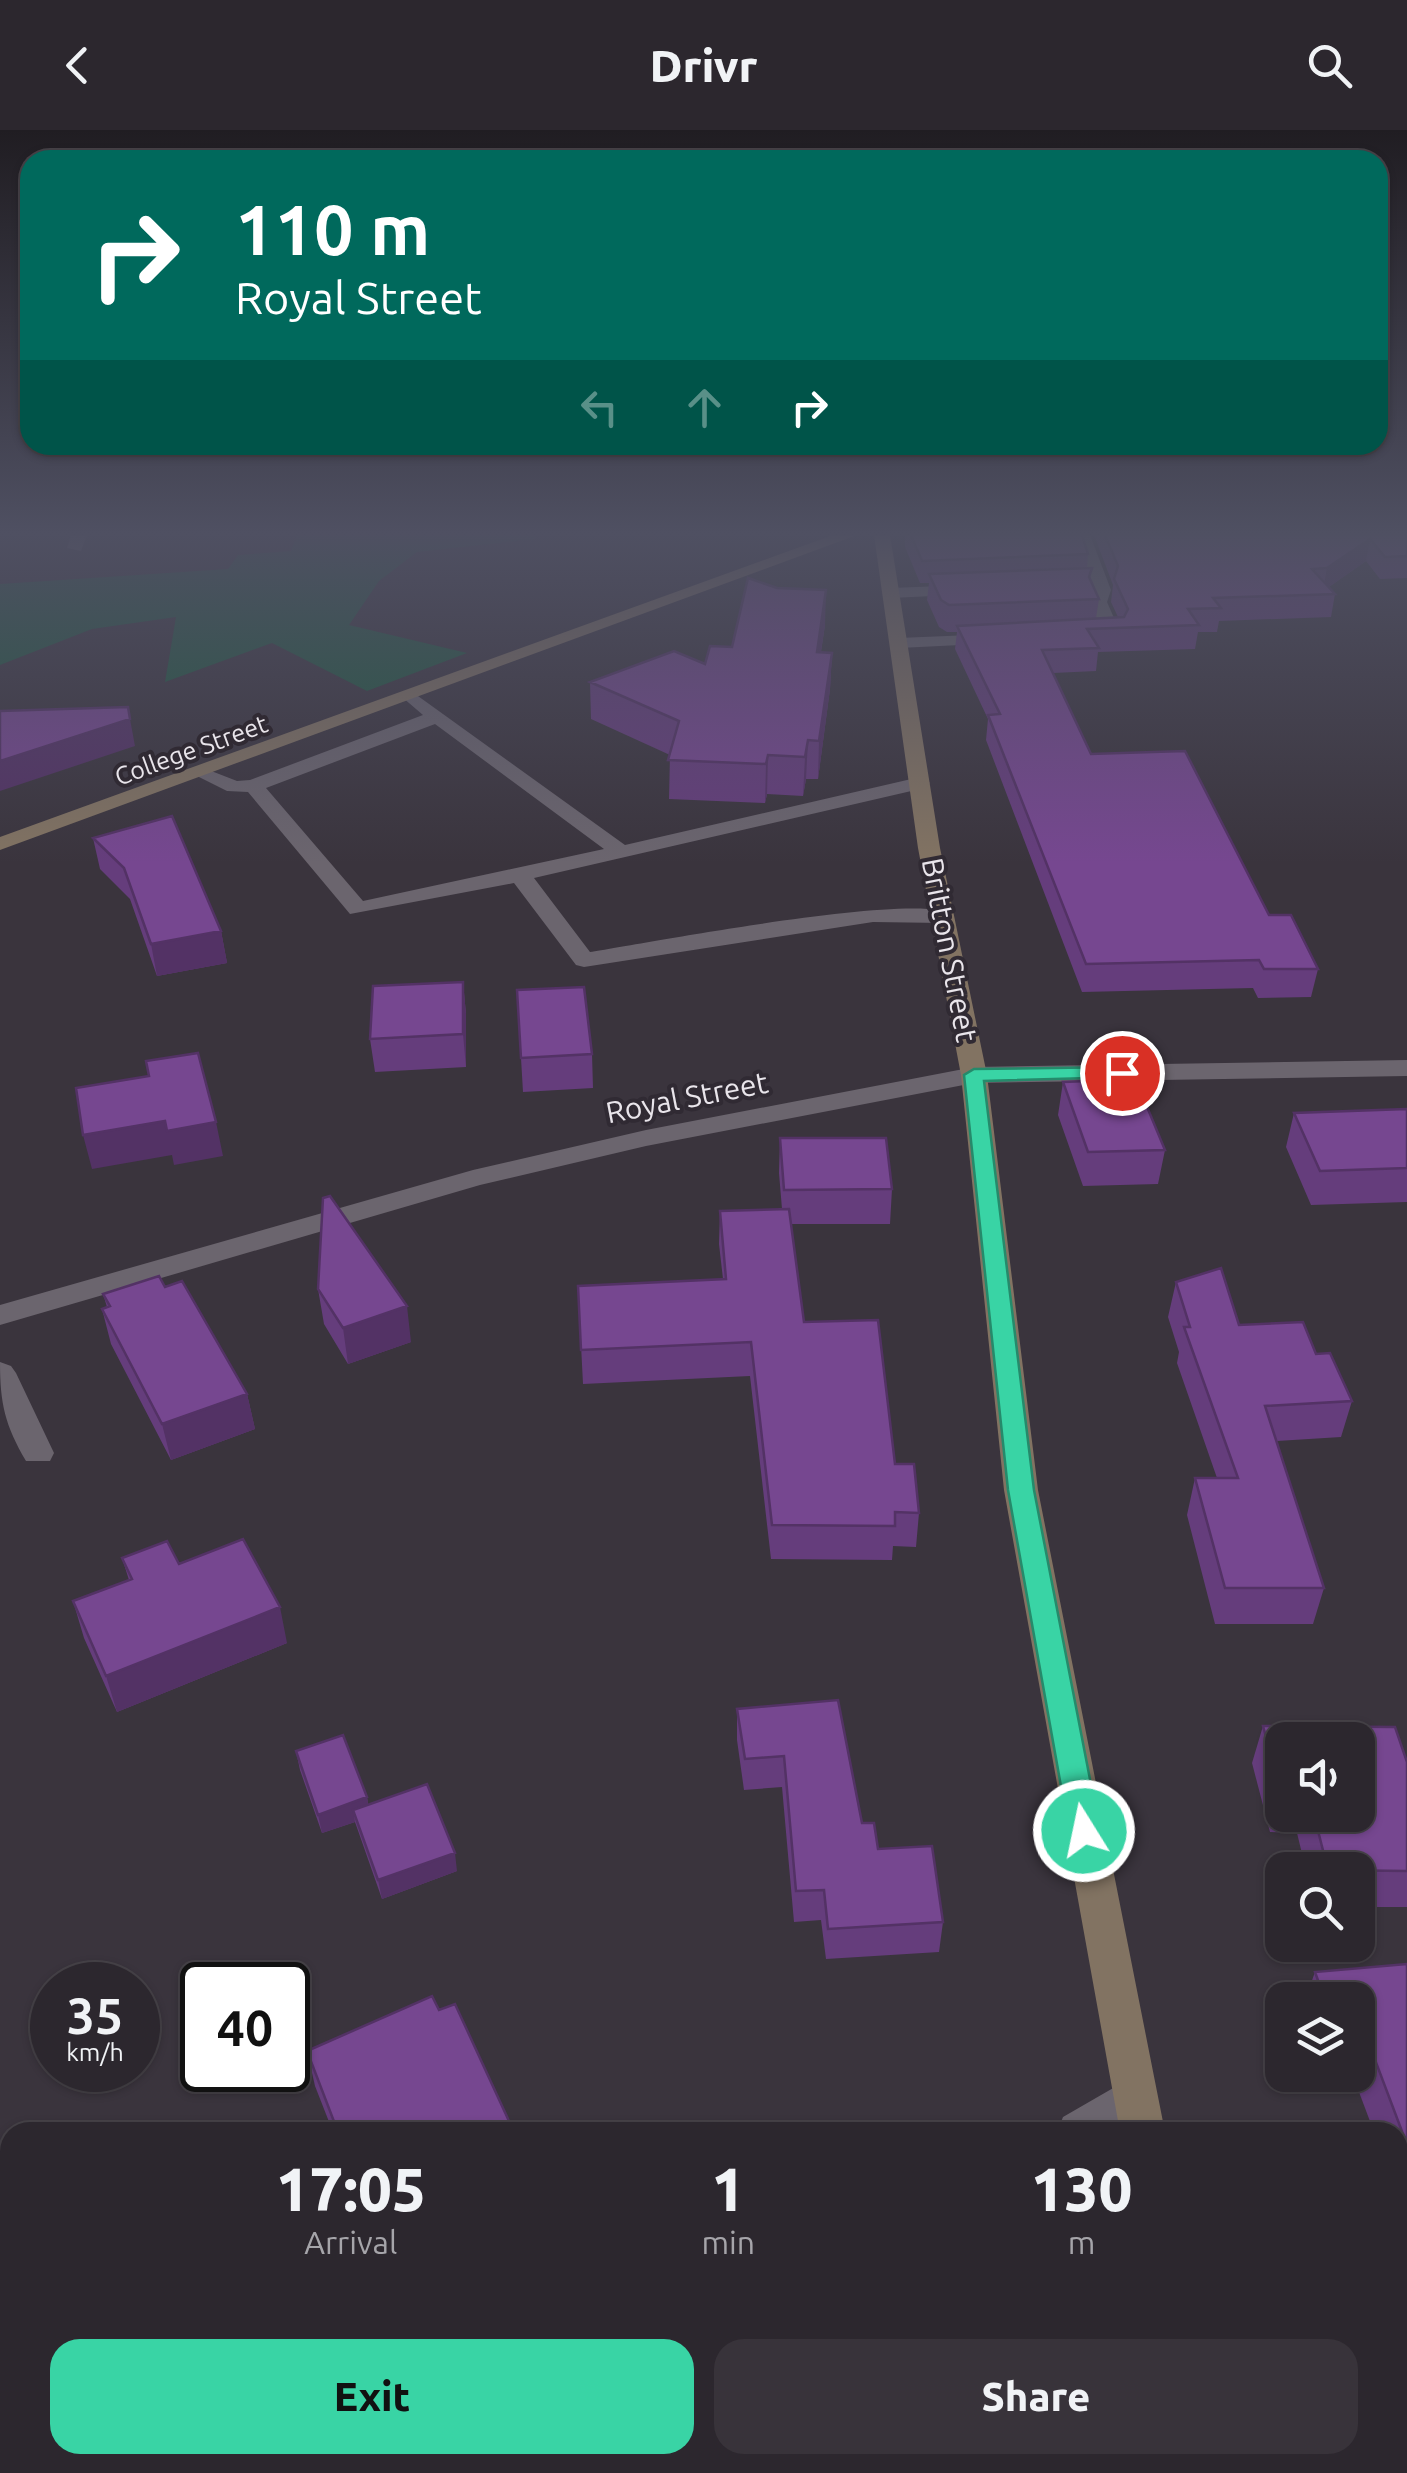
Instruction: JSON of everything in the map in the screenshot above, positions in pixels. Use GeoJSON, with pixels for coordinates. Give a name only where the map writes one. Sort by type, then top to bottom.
{"type":"FeatureCollection","features":[{"type":"Feature","properties":{"kind":"street","name":"College Street"},"geometry":{"type":"LineString","coordinates":[[0,844],[553,644]]}},
{"type":"Feature","properties":{"kind":"street","name":"Britton Street"},"geometry":{"type":"LineString","coordinates":[[899,644],[943,916],[974,1075],[1021,1490],[1138,2115]]}},
{"type":"Feature","properties":{"kind":"street"},"geometry":{"type":"LineString","coordinates":[[411,697],[621,852]]}},
{"type":"Feature","properties":{"kind":"street"},"geometry":{"type":"LineString","coordinates":[[201,772],[234,787],[254,786],[436,716]]}},
{"type":"Feature","properties":{"kind":"street"},"geometry":{"type":"LineString","coordinates":[[254,786],[358,909],[920,783]]}},
{"type":"Feature","properties":{"kind":"street"},"geometry":{"type":"LineString","coordinates":[[520,875],[584,960],[873,915],[943,916]]}},
{"type":"Feature","properties":{"kind":"street","name":"Royal Street"},"geometry":{"type":"LineString","coordinates":[[0,1315],[473,1178],[646,1138],[974,1075],[1407,1068]]}},
{"type":"Feature","properties":{"kind":"street"},"geometry":{"type":"LineString","coordinates":[[0,1373],[38,1453]]}},
{"type":"Feature","properties":{"kind":"green space"},"geometry":{"type":"Polygon","coordinates":[[[0,644],[53,644],[0,665],[0,644]]]}},
{"type":"Feature","properties":{"kind":"green space"},"geometry":{"type":"Polygon","coordinates":[[[171,644],[268,644],[165,682],[171,644]]]}},
{"type":"Feature","properties":{"kind":"green space"},"geometry":{"type":"Polygon","coordinates":[[[275,644],[431,644],[467,653],[367,691],[275,644]]]}},
{"type":"Feature","properties":{"kind":"building"},"geometry":{"type":"Polygon","coordinates":[[[818,644],[817,652],[832,653],[819,741],[808,740],[805,757],[768,755],[766,764],[668,760],[679,721],[590,682],[674,651],[705,664],[710,646],[818,644]]]}},
{"type":"Feature","properties":{"kind":"building"},"geometry":{"type":"Polygon","coordinates":[[[966,644],[1097,644],[1099,648],[1042,650],[1091,754],[1185,751],[1269,915],[1291,915],[1318,969],[1264,969],[1259,960],[1086,964],[988,715],[1000,714],[966,644]]]}},
{"type":"Feature","properties":{"kind":"building"},"geometry":{"type":"Polygon","coordinates":[[[128,707],[130,719],[0,761],[0,711],[128,707]]]}},
{"type":"Feature","properties":{"kind":"building"},"geometry":{"type":"Polygon","coordinates":[[[172,816],[221,931],[151,944],[124,868],[93,838],[172,816]]]}},
{"type":"Feature","properties":{"kind":"building"},"geometry":{"type":"Polygon","coordinates":[[[463,982],[463,1034],[370,1039],[373,986],[463,982]]]}},
{"type":"Feature","properties":{"kind":"building"},"geometry":{"type":"Polygon","coordinates":[[[584,987],[592,1054],[521,1058],[517,990],[584,987]]]}},
{"type":"Feature","properties":{"kind":"building"},"geometry":{"type":"Polygon","coordinates":[[[198,1053],[216,1122],[167,1131],[165,1121],[83,1135],[76,1088],[149,1076],[146,1061],[198,1053]]]}},
{"type":"Feature","properties":{"kind":"building"},"geometry":{"type":"Polygon","coordinates":[[[1112,1080],[1117,1091],[1140,1090],[1165,1150],[1088,1152],[1063,1082],[1112,1080]]]}},
{"type":"Feature","properties":{"kind":"building"},"geometry":{"type":"Polygon","coordinates":[[[1407,1109],[1407,1168],[1320,1171],[1294,1113],[1407,1109]]]}},
{"type":"Feature","properties":{"kind":"building"},"geometry":{"type":"Polygon","coordinates":[[[780,1138],[886,1138],[892,1189],[784,1190],[780,1138]]]}},
{"type":"Feature","properties":{"kind":"building"},"geometry":{"type":"Polygon","coordinates":[[[330,1196],[407,1306],[343,1328],[318,1289],[323,1198],[330,1196]]]}},
{"type":"Feature","properties":{"kind":"building"},"geometry":{"type":"Polygon","coordinates":[[[789,1209],[804,1322],[878,1320],[895,1464],[914,1464],[919,1513],[895,1512],[895,1526],[772,1525],[751,1342],[581,1350],[578,1286],[726,1279],[720,1211],[789,1209]]]}},
{"type":"Feature","properties":{"kind":"building"},"geometry":{"type":"Polygon","coordinates":[[[1221,1268],[1239,1325],[1303,1322],[1316,1354],[1330,1353],[1352,1401],[1265,1406],[1324,1588],[1225,1588],[1195,1478],[1238,1478],[1184,1327],[1190,1327],[1176,1282],[1221,1268]]]}},
{"type":"Feature","properties":{"kind":"building"},"geometry":{"type":"Polygon","coordinates":[[[159,1276],[165,1287],[182,1281],[247,1394],[162,1424],[102,1309],[110,1306],[103,1294],[159,1276]]]}},
{"type":"Feature","properties":{"kind":"building"},"geometry":{"type":"Polygon","coordinates":[[[243,1539],[280,1607],[106,1676],[73,1601],[132,1579],[122,1558],[167,1541],[179,1564],[243,1539]]]}},
{"type":"Feature","properties":{"kind":"building"},"geometry":{"type":"Polygon","coordinates":[[[838,1700],[862,1823],[874,1823],[878,1849],[932,1846],[943,1922],[828,1929],[824,1890],[796,1891],[784,1756],[745,1759],[737,1709],[838,1700]]]}},
{"type":"Feature","properties":{"kind":"building"},"geometry":{"type":"Polygon","coordinates":[[[1375,1727],[1395,1727],[1407,1762],[1407,1871],[1375,1871],[1375,1852],[1323,1852],[1318,1832],[1375,1832],[1375,1727]]]}},
{"type":"Feature","properties":{"kind":"building"},"geometry":{"type":"Polygon","coordinates":[[[343,1735],[367,1797],[318,1815],[296,1751],[343,1735]]]}},
{"type":"Feature","properties":{"kind":"building"},"geometry":{"type":"Polygon","coordinates":[[[427,1784],[455,1853],[378,1880],[353,1810],[427,1784]]]}},
{"type":"Feature","properties":{"kind":"building"},"geometry":{"type":"Polygon","coordinates":[[[1407,1964],[1407,2122],[1398,2122],[1375,2060],[1375,1982],[1319,1982],[1315,1972],[1407,1964]]]}},
{"type":"Feature","properties":{"kind":"building"},"geometry":{"type":"Polygon","coordinates":[[[432,1996],[439,2010],[455,2004],[509,2122],[334,2122],[310,2050],[432,1996]]]}},
{"type":"Feature","properties":{"kind":"route"},"geometry":{"type":"LineString","coordinates":[[1084,1831],[1021,1490],[974,1075],[1122,1073]]}}]}
